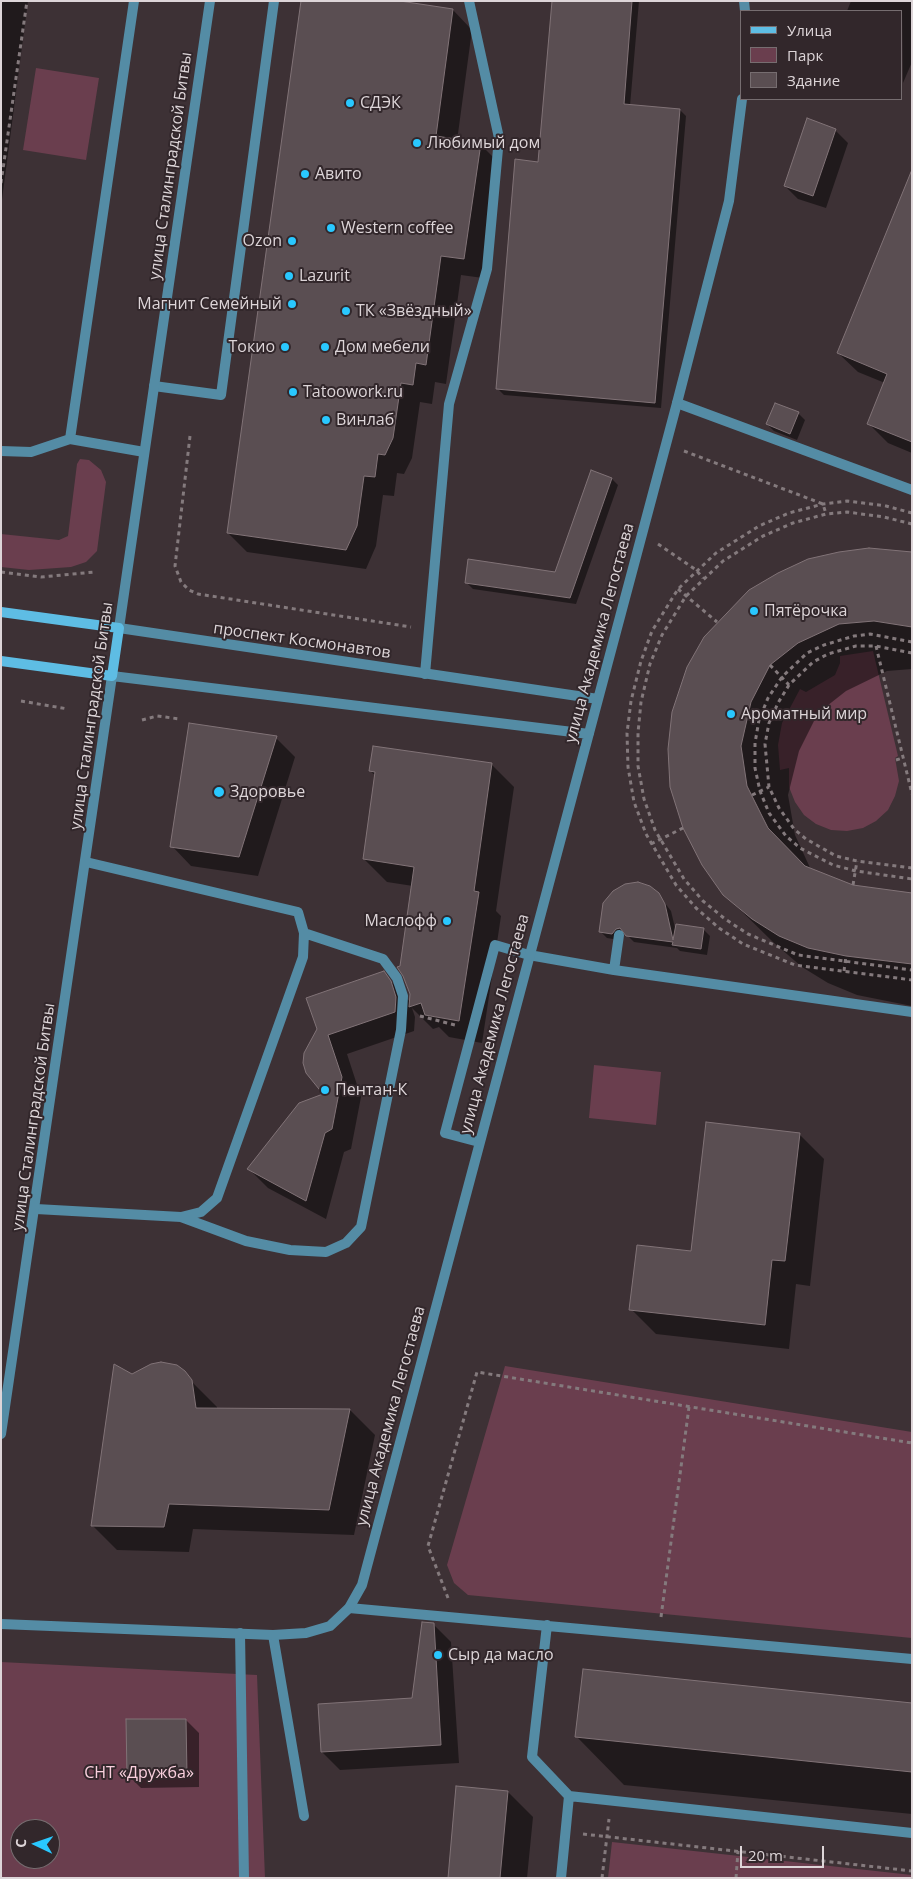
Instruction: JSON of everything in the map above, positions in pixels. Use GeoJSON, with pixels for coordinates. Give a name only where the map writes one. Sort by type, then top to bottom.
{"type":"FeatureCollection","features":[{"type":"Feature","properties":{"kind":"street"},"geometry":{"type":"LineString","coordinates":[[70,439],[134,1]]}},
{"type":"Feature","properties":{"kind":"street","name":"улица Сталинградской Битвы"},"geometry":{"type":"LineString","coordinates":[[1,1434],[36,1209],[210,1]]}},
{"type":"Feature","properties":{"kind":"street"},"geometry":{"type":"LineString","coordinates":[[154,386],[221,395],[274,1]]}},
{"type":"Feature","properties":{"kind":"street"},"geometry":{"type":"LineString","coordinates":[[425,674],[449,404],[486,269],[500,138],[469,1]]}},
{"type":"Feature","properties":{"kind":"street","name":"улица Академика Легостаева"},"geometry":{"type":"LineString","coordinates":[[1,1624],[272,1635],[306,1633],[330,1626],[349,1608],[362,1585],[678,403],[729,201],[742,100]]}},
{"type":"Feature","properties":{"kind":"street"},"geometry":{"type":"LineString","coordinates":[[678,403],[912,490]]}},
{"type":"Feature","properties":{"kind":"street"},"geometry":{"type":"LineString","coordinates":[[1,450],[30,452],[70,439],[144,452]]}},
{"type":"Feature","properties":{"kind":"street","name":"проспект Космонавтов"},"geometry":{"type":"LineString","coordinates":[[1,612],[598,699]]}},
{"type":"Feature","properties":{"kind":"street"},"geometry":{"type":"LineString","coordinates":[[1,661],[589,734]]}},
{"type":"Feature","properties":{"kind":"street"},"geometry":{"type":"LineString","coordinates":[[36,1209],[181,1217],[201,1212],[216,1198],[303,957],[304,933],[298,912],[86,862]]}},
{"type":"Feature","properties":{"kind":"street"},"geometry":{"type":"LineString","coordinates":[[181,1217],[246,1242],[290,1250],[326,1252],[346,1243],[361,1227],[401,1030],[403,996],[397,978],[383,959],[304,933]]}},
{"type":"Feature","properties":{"kind":"street"},"geometry":{"type":"LineString","coordinates":[[614,970],[619,935]]}},
{"type":"Feature","properties":{"kind":"street"},"geometry":{"type":"LineString","coordinates":[[479,1142],[445,1133],[496,945],[529,955],[614,970],[912,1012]]}},
{"type":"Feature","properties":{"kind":"street"},"geometry":{"type":"LineString","coordinates":[[349,1608],[912,1659]]}},
{"type":"Feature","properties":{"kind":"street"},"geometry":{"type":"LineString","coordinates":[[547,1625],[532,1758],[570,1796],[912,1833]]}},
{"type":"Feature","properties":{"kind":"street"},"geometry":{"type":"LineString","coordinates":[[240,1633],[244,1878]]}},
{"type":"Feature","properties":{"kind":"street"},"geometry":{"type":"LineString","coordinates":[[272,1635],[304,1816]]}},
{"type":"Feature","properties":{"kind":"street"},"geometry":{"type":"LineString","coordinates":[[561,1878],[570,1796]]}},
{"type":"Feature","properties":{"kind":"path"},"geometry":{"type":"LineString","coordinates":[[1,183],[27,1]]}},
{"type":"Feature","properties":{"kind":"path"},"geometry":{"type":"LineString","coordinates":[[190,436],[175,566],[181,582],[189,590],[198,594],[429,630]]}},
{"type":"Feature","properties":{"kind":"path"},"geometry":{"type":"LineString","coordinates":[[666,444],[824,504]]}},
{"type":"Feature","properties":{"kind":"path"},"geometry":{"type":"LineString","coordinates":[[912,513],[886,506],[848,501],[824,504],[789,513],[759,526],[730,544],[696,570],[678,589],[652,631],[641,661],[631,701],[628,733],[628,767],[634,802],[651,844],[676,885],[696,908],[719,928],[767,955],[795,965],[912,980]]}},
{"type":"Feature","properties":{"kind":"path"},"geometry":{"type":"LineString","coordinates":[[824,504],[826,514]]}},
{"type":"Feature","properties":{"kind":"path"},"geometry":{"type":"LineString","coordinates":[[912,524],[884,517],[847,512],[826,514],[793,523],[763,536],[742,548],[703,578],[686,596],[662,635],[650,664],[641,702],[638,733],[638,766],[644,799],[660,840],[684,879],[703,901],[725,919],[748,934],[798,955],[912,970]]}},
{"type":"Feature","properties":{"kind":"path"},"geometry":{"type":"LineString","coordinates":[[643,534],[696,570],[703,578]]}},
{"type":"Feature","properties":{"kind":"path"},"geometry":{"type":"LineString","coordinates":[[1,572],[41,577],[94,572]]}},
{"type":"Feature","properties":{"kind":"path"},"geometry":{"type":"LineString","coordinates":[[678,589],[717,622]]}},
{"type":"Feature","properties":{"kind":"path"},"geometry":{"type":"LineString","coordinates":[[912,642],[870,634],[839,639],[807,653],[782,677],[768,698],[759,720],[755,743],[756,768],[760,791],[770,813],[786,836],[800,848],[832,865],[856,871],[912,879]]}},
{"type":"Feature","properties":{"kind":"path"},"geometry":{"type":"LineString","coordinates":[[911,652],[876,646],[856,646],[828,654],[813,662],[789,685],[778,703],[769,723],[765,744],[769,787],[779,808],[794,829],[806,839],[836,856],[857,861],[912,868]]}},
{"type":"Feature","properties":{"kind":"path"},"geometry":{"type":"LineString","coordinates":[[876,646],[912,794]]}},
{"type":"Feature","properties":{"kind":"path"},"geometry":{"type":"LineString","coordinates":[[770,666],[789,685]]}},
{"type":"Feature","properties":{"kind":"path"},"geometry":{"type":"LineString","coordinates":[[21,701],[68,709]]}},
{"type":"Feature","properties":{"kind":"path"},"geometry":{"type":"LineString","coordinates":[[142,720],[157,716],[180,719]]}},
{"type":"Feature","properties":{"kind":"path"},"geometry":{"type":"LineString","coordinates":[[896,760],[903,758]]}},
{"type":"Feature","properties":{"kind":"path"},"geometry":{"type":"LineString","coordinates":[[752,795],[769,787]]}},
{"type":"Feature","properties":{"kind":"path"},"geometry":{"type":"LineString","coordinates":[[651,844],[683,828]]}},
{"type":"Feature","properties":{"kind":"path"},"geometry":{"type":"LineString","coordinates":[[853,885],[857,861]]}},
{"type":"Feature","properties":{"kind":"path"},"geometry":{"type":"LineString","coordinates":[[844,972],[846,956]]}},
{"type":"Feature","properties":{"kind":"path"},"geometry":{"type":"LineString","coordinates":[[403,1012],[472,1030]]}},
{"type":"Feature","properties":{"kind":"path"},"geometry":{"type":"LineString","coordinates":[[455,1617],[428,1546],[477,1372],[912,1443]]}},
{"type":"Feature","properties":{"kind":"path"},"geometry":{"type":"LineString","coordinates":[[659,1635],[689,1407]]}},
{"type":"Feature","properties":{"kind":"path"},"geometry":{"type":"LineString","coordinates":[[602,1878],[611,1800]]}},
{"type":"Feature","properties":{"kind":"path"},"geometry":{"type":"LineString","coordinates":[[583,1834],[912,1871]]}},
{"type":"Feature","properties":{"kind":"path"},"geometry":{"type":"LineString","coordinates":[[736,1878],[738,1851]]}},
{"type":"Feature","properties":{"kind":"green space"},"geometry":{"type":"Polygon","coordinates":[[[36,68],[99,78],[86,160],[23,150],[36,68]]]}},
{"type":"Feature","properties":{"kind":"green space"},"geometry":{"type":"Polygon","coordinates":[[[80,459],[89,460],[101,470],[106,482],[97,551],[86,562],[71,567],[29,570],[1,567],[1,534],[59,540],[68,536],[77,464],[80,459]]]}},
{"type":"Feature","properties":{"kind":"green space"},"geometry":{"type":"Polygon","coordinates":[[[873,651],[898,756],[895,758],[899,781],[895,796],[888,810],[876,821],[863,828],[847,831],[831,830],[816,824],[804,815],[795,802],[789,787],[789,768],[780,770],[778,745],[782,723],[800,689],[806,692],[835,675],[840,663],[840,656],[873,651]]]}},
{"type":"Feature","properties":{"kind":"green space"},"geometry":{"type":"Polygon","coordinates":[[[594,1065],[661,1072],[656,1125],[589,1118],[594,1065]]]}},
{"type":"Feature","properties":{"kind":"green space"},"geometry":{"type":"Polygon","coordinates":[[[505,1366],[912,1432],[912,1638],[468,1595],[454,1583],[447,1565],[505,1366]]]}},
{"type":"Feature","properties":{"kind":"green space","name":"СНТ «Дружба»"},"geometry":{"type":"Polygon","coordinates":[[[1,1662],[257,1675],[265,1878],[1,1878],[1,1662]]]}},
{"type":"Feature","properties":{"kind":"green space"},"geometry":{"type":"Polygon","coordinates":[[[612,1842],[912,1875],[912,1878],[608,1878],[612,1842]]]}},
{"type":"Feature","properties":{"kind":"building","name":"ТК «Звёздный»"},"geometry":{"type":"Polygon","coordinates":[[[301,1],[400,1],[453,9],[436,136],[481,143],[464,259],[441,256],[426,365],[416,363],[413,385],[401,383],[393,438],[385,455],[378,454],[375,477],[364,476],[357,526],[346,550],[227,533],[301,1]]]}},
{"type":"Feature","properties":{"kind":"building"},"geometry":{"type":"Polygon","coordinates":[[[552,1],[632,1],[624,104],[680,109],[655,403],[496,389],[515,159],[538,162],[552,1]]]}},
{"type":"Feature","properties":{"kind":"building"},"geometry":{"type":"Polygon","coordinates":[[[807,118],[836,129],[813,196],[784,186],[807,118]]]}},
{"type":"Feature","properties":{"kind":"building"},"geometry":{"type":"Polygon","coordinates":[[[911,172],[912,442],[867,424],[887,374],[837,353],[911,172]]]}},
{"type":"Feature","properties":{"kind":"building"},"geometry":{"type":"Polygon","coordinates":[[[775,403],[799,412],[790,434],[766,424],[775,403]]]}},
{"type":"Feature","properties":{"kind":"building"},"geometry":{"type":"Polygon","coordinates":[[[591,470],[612,478],[570,598],[465,583],[468,559],[555,572],[591,470]]]}},
{"type":"Feature","properties":{"kind":"building"},"geometry":{"type":"Polygon","coordinates":[[[869,548],[912,552],[912,627],[874,621],[839,624],[798,643],[770,665],[751,702],[741,746],[747,786],[768,828],[805,866],[853,885],[912,893],[912,964],[846,956],[808,948],[779,936],[752,919],[723,895],[702,865],[683,828],[670,787],[668,749],[672,712],[687,667],[704,637],[749,590],[778,573],[808,559],[869,548]]]}},
{"type":"Feature","properties":{"kind":"building","name":"Здоровье"},"geometry":{"type":"Polygon","coordinates":[[[189,723],[277,736],[239,857],[170,847],[189,723]]]}},
{"type":"Feature","properties":{"kind":"building"},"geometry":{"type":"Polygon","coordinates":[[[373,746],[492,763],[474,891],[479,892],[459,1021],[425,1015],[421,1003],[409,1007],[410,994],[403,976],[397,967],[400,966],[414,867],[363,859],[375,772],[369,771],[373,746]]]}},
{"type":"Feature","properties":{"kind":"building"},"geometry":{"type":"Polygon","coordinates":[[[638,882],[650,886],[659,893],[665,904],[673,940],[676,924],[704,928],[701,949],[672,945],[673,942],[626,936],[620,928],[616,929],[612,934],[599,932],[603,903],[613,891],[625,884],[638,882]]]}},
{"type":"Feature","properties":{"kind":"building","name":"Пентан-К"},"geometry":{"type":"Polygon","coordinates":[[[384,971],[391,981],[396,997],[395,1012],[328,1035],[342,1077],[332,1129],[325,1133],[306,1201],[247,1169],[299,1103],[323,1094],[306,1073],[303,1063],[304,1053],[317,1029],[306,998],[384,971]]]}},
{"type":"Feature","properties":{"kind":"building"},"geometry":{"type":"Polygon","coordinates":[[[706,1122],[800,1133],[785,1261],[772,1260],[765,1325],[629,1310],[637,1245],[691,1251],[706,1122]]]}},
{"type":"Feature","properties":{"kind":"building"},"geometry":{"type":"Polygon","coordinates":[[[161,1362],[177,1365],[192,1380],[196,1408],[350,1409],[329,1510],[169,1504],[164,1527],[91,1526],[114,1364],[132,1374],[151,1364],[161,1362]]]}},
{"type":"Feature","properties":{"kind":"building"},"geometry":{"type":"Polygon","coordinates":[[[422,1622],[434,1623],[441,1745],[321,1752],[318,1704],[412,1698],[422,1622]]]}},
{"type":"Feature","properties":{"kind":"building"},"geometry":{"type":"Polygon","coordinates":[[[583,1669],[912,1703],[912,1772],[575,1737],[583,1669]]]}},
{"type":"Feature","properties":{"kind":"building"},"geometry":{"type":"Polygon","coordinates":[[[126,1719],[186,1719],[187,1775],[127,1775],[126,1719]]]}},
{"type":"Feature","properties":{"kind":"building"},"geometry":{"type":"Polygon","coordinates":[[[456,1786],[508,1791],[500,1878],[448,1878],[456,1786]]]}},
{"type":"Feature","properties":{"kind":"place","name":"СДЭК"},"geometry":{"type":"Point","coordinates":[350,103]}},
{"type":"Feature","properties":{"kind":"place","name":"Любимый дом"},"geometry":{"type":"Point","coordinates":[417,143]}},
{"type":"Feature","properties":{"kind":"place","name":"Авито"},"geometry":{"type":"Point","coordinates":[305,174]}},
{"type":"Feature","properties":{"kind":"place","name":"Western coffee"},"geometry":{"type":"Point","coordinates":[331,228]}},
{"type":"Feature","properties":{"kind":"place","name":"Ozon"},"geometry":{"type":"Point","coordinates":[292,241]}},
{"type":"Feature","properties":{"kind":"place","name":"Lazurit"},"geometry":{"type":"Point","coordinates":[289,276]}},
{"type":"Feature","properties":{"kind":"place","name":"Магнит Семейный"},"geometry":{"type":"Point","coordinates":[292,304]}},
{"type":"Feature","properties":{"kind":"place","name":"ТК «Звёздный»"},"geometry":{"type":"Point","coordinates":[346,311]}},
{"type":"Feature","properties":{"kind":"place","name":"Токио"},"geometry":{"type":"Point","coordinates":[285,347]}},
{"type":"Feature","properties":{"kind":"place","name":"Дом мебели"},"geometry":{"type":"Point","coordinates":[325,347]}},
{"type":"Feature","properties":{"kind":"place","name":"Tatoowork.ru"},"geometry":{"type":"Point","coordinates":[293,392]}},
{"type":"Feature","properties":{"kind":"place","name":"Винлаб"},"geometry":{"type":"Point","coordinates":[326,420]}},
{"type":"Feature","properties":{"kind":"place","name":"Пятёрочка"},"geometry":{"type":"Point","coordinates":[754,611]}},
{"type":"Feature","properties":{"kind":"place","name":"Ароматный мир"},"geometry":{"type":"Point","coordinates":[731,714]}},
{"type":"Feature","properties":{"kind":"place","name":"Здоровье"},"geometry":{"type":"Point","coordinates":[219,792]}},
{"type":"Feature","properties":{"kind":"place","name":"Маслофф"},"geometry":{"type":"Point","coordinates":[447,921]}},
{"type":"Feature","properties":{"kind":"place","name":"Пентан-К"},"geometry":{"type":"Point","coordinates":[325,1090]}},
{"type":"Feature","properties":{"kind":"place","name":"Сыр да масло"},"geometry":{"type":"Point","coordinates":[438,1655]}}]}
